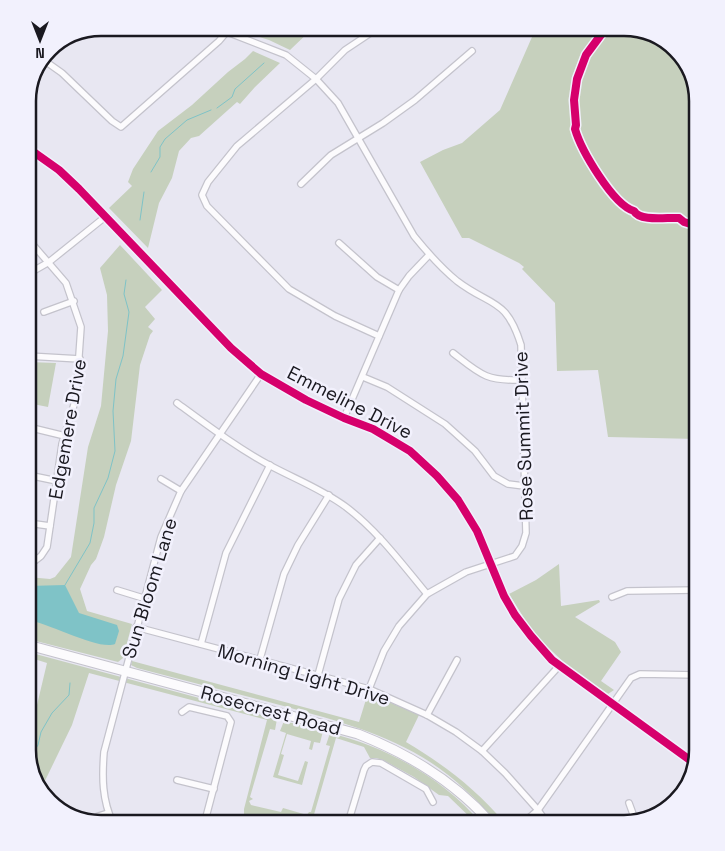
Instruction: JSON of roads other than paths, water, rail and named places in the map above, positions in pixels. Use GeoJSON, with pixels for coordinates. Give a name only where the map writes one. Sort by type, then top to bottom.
{"type":"FeatureCollection","features":[{"type":"Feature","properties":{"kind":"main road","name":"Rosecrest Road"},"geometry":{"type":"LineString","coordinates":[[36,647],[358,734],[384,744],[438,776],[463,795],[482,815]]}},
{"type":"Feature","properties":{"kind":"street"},"geometry":{"type":"LineString","coordinates":[[51,65],[121,127],[219,36]]}},
{"type":"Feature","properties":{"kind":"street","name":"Rose Summit Drive"},"geometry":{"type":"LineString","coordinates":[[242,36],[286,56],[316,79],[338,103],[414,236],[429,255],[458,282],[500,306],[510,318],[521,345],[526,533],[522,546],[515,556],[466,572],[427,594],[399,626],[384,651],[369,689]]}},
{"type":"Feature","properties":{"kind":"street"},"geometry":{"type":"LineString","coordinates":[[366,36],[345,50],[316,79],[237,146],[208,182],[202,195],[207,206],[289,289],[335,316],[379,336]]}},
{"type":"Feature","properties":{"kind":"street"},"geometry":{"type":"LineString","coordinates":[[301,184],[331,155],[383,123],[415,100],[472,51]]}},
{"type":"Feature","properties":{"kind":"street","name":"Emmeline Drive"},"geometry":{"type":"LineString","coordinates":[[36,154],[59,170],[231,348],[261,374],[306,400],[373,429],[410,451],[437,476],[463,508],[478,531],[504,596],[514,614],[531,636],[559,666],[688,758]]}},
{"type":"Feature","properties":{"kind":"street"},"geometry":{"type":"LineString","coordinates":[[36,269],[49,262],[105,217]]}},
{"type":"Feature","properties":{"kind":"street"},"geometry":{"type":"LineString","coordinates":[[339,243],[377,277],[399,290]]}},
{"type":"Feature","properties":{"kind":"street","name":"Edgemere Drive"},"geometry":{"type":"LineString","coordinates":[[36,248],[66,283],[74,301],[81,327],[76,401],[65,436],[46,549],[36,560]]}},
{"type":"Feature","properties":{"kind":"street"},"geometry":{"type":"LineString","coordinates":[[344,418],[399,290],[408,276],[429,255]]}},
{"type":"Feature","properties":{"kind":"street"},"geometry":{"type":"LineString","coordinates":[[44,312],[74,301]]}},
{"type":"Feature","properties":{"kind":"street"},"geometry":{"type":"LineString","coordinates":[[453,352],[483,376],[503,380],[522,380]]}},
{"type":"Feature","properties":{"kind":"street"},"geometry":{"type":"LineString","coordinates":[[36,356],[80,359]]}},
{"type":"Feature","properties":{"kind":"street","name":"Sun Bloom Lane"},"geometry":{"type":"LineString","coordinates":[[108,813],[103,791],[104,752],[143,598],[161,537],[181,491],[261,374]]}},
{"type":"Feature","properties":{"kind":"street"},"geometry":{"type":"LineString","coordinates":[[363,377],[388,387],[445,424],[475,451],[494,476],[508,484],[524,486]]}},
{"type":"Feature","properties":{"kind":"street"},"geometry":{"type":"LineString","coordinates":[[177,403],[218,435],[270,466],[301,479],[329,495],[363,520],[427,594]]}},
{"type":"Feature","properties":{"kind":"street"},"geometry":{"type":"LineString","coordinates":[[36,429],[65,436]]}},
{"type":"Feature","properties":{"kind":"street"},"geometry":{"type":"LineString","coordinates":[[200,644],[226,553],[270,466]]}},
{"type":"Feature","properties":{"kind":"street"},"geometry":{"type":"LineString","coordinates":[[36,477],[57,481]]}},
{"type":"Feature","properties":{"kind":"street"},"geometry":{"type":"LineString","coordinates":[[161,479],[181,491]]}},
{"type":"Feature","properties":{"kind":"street"},"geometry":{"type":"LineString","coordinates":[[260,659],[284,574],[298,545],[329,495]]}},
{"type":"Feature","properties":{"kind":"street"},"geometry":{"type":"LineString","coordinates":[[36,524],[50,526]]}},
{"type":"Feature","properties":{"kind":"street"},"geometry":{"type":"LineString","coordinates":[[318,675],[339,599],[356,565],[380,538]]}},
{"type":"Feature","properties":{"kind":"street"},"geometry":{"type":"LineString","coordinates":[[117,590],[143,598]]}},
{"type":"Feature","properties":{"kind":"street"},"geometry":{"type":"LineString","coordinates":[[612,597],[627,591],[689,590]]}},
{"type":"Feature","properties":{"kind":"street","name":"Morning Light Drive"},"geometry":{"type":"LineString","coordinates":[[136,627],[369,689],[427,715],[456,732],[482,751],[505,773],[541,815]]}},
{"type":"Feature","properties":{"kind":"street"},"geometry":{"type":"LineString","coordinates":[[427,715],[457,660]]}},
{"type":"Feature","properties":{"kind":"street"},"geometry":{"type":"LineString","coordinates":[[482,751],[559,666]]}},
{"type":"Feature","properties":{"kind":"street"},"geometry":{"type":"LineString","coordinates":[[533,815],[631,678],[640,674],[689,675]]}},
{"type":"Feature","properties":{"kind":"street"},"geometry":{"type":"LineString","coordinates":[[182,712],[189,707],[227,716],[231,722],[207,815]]}},
{"type":"Feature","properties":{"kind":"street"},"geometry":{"type":"LineString","coordinates":[[351,815],[364,770],[372,762],[381,763],[426,789],[433,802]]}},
{"type":"Feature","properties":{"kind":"street"},"geometry":{"type":"LineString","coordinates":[[177,780],[214,789]]}},
{"type":"Feature","properties":{"kind":"street"},"geometry":{"type":"LineString","coordinates":[[629,803],[633,814]]}},
{"type":"Feature","properties":{"kind":"street"},"geometry":{"type":"LineString","coordinates":[[102,815],[108,813]]}},
{"type":"Feature","properties":{"kind":"water"},"geometry":{"type":"Polygon","coordinates":[[[65,585],[79,613],[117,625],[119,631],[115,644],[98,644],[36,622],[36,586],[65,585]]]}},
{"type":"Feature","properties":{"kind":"waterway"},"geometry":{"type":"LineString","coordinates":[[217,108],[232,97],[235,89],[264,63]]}},
{"type":"Feature","properties":{"kind":"waterway"},"geometry":{"type":"LineString","coordinates":[[151,172],[160,157],[160,147],[165,139],[187,120],[211,110]]}},
{"type":"Feature","properties":{"kind":"waterway"},"geometry":{"type":"LineString","coordinates":[[140,220],[144,192]]}},
{"type":"Feature","properties":{"kind":"waterway"},"geometry":{"type":"LineString","coordinates":[[65,585],[90,543],[94,523],[94,508],[108,478],[115,451],[113,411],[116,379],[123,356],[129,312],[124,294],[126,280]]}},
{"type":"Feature","properties":{"kind":"waterway"},"geometry":{"type":"LineString","coordinates":[[36,748],[41,732],[52,713],[69,695],[70,683]]}}]}
